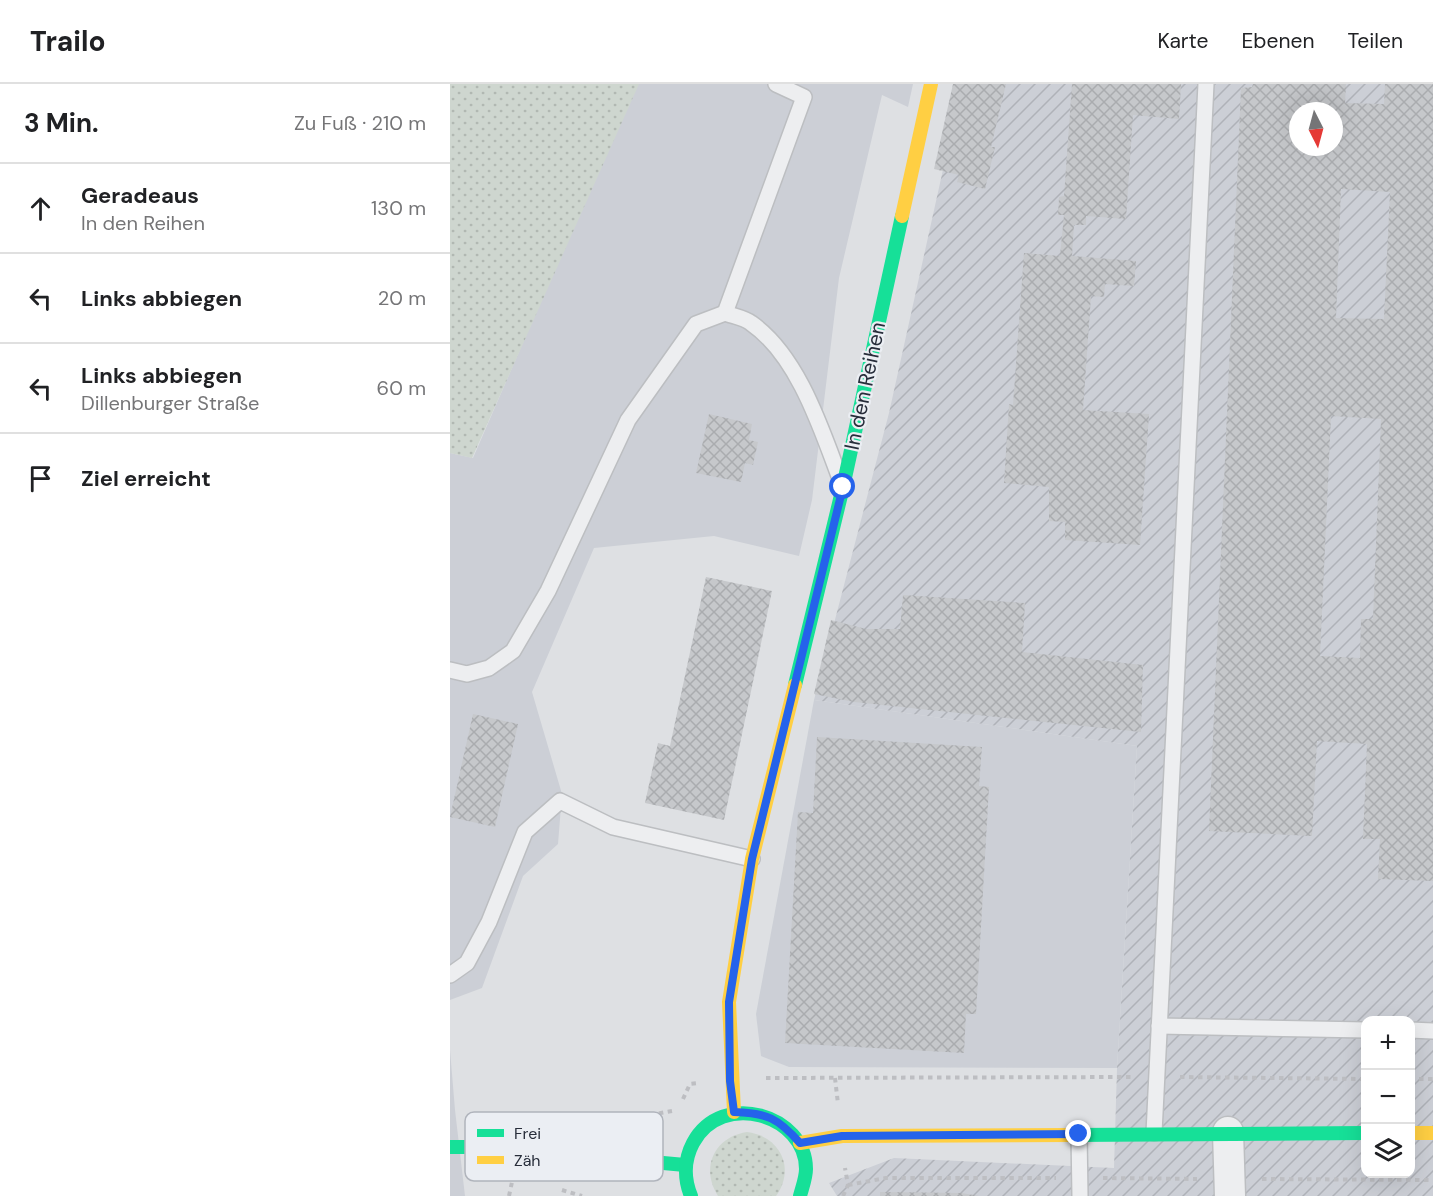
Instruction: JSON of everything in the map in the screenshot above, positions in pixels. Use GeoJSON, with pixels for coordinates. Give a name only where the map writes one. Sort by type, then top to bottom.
{"type":"FeatureCollection","features":[{"type":"Feature","properties":{"kind":"street","name":"In den Reihen"},"geometry":{"type":"LineString","coordinates":[[734,1112],[730,1081],[729,1002],[752,859],[843,487],[932,84]]}},
{"type":"Feature","properties":{"kind":"street"},"geometry":{"type":"LineString","coordinates":[[691,1196],[687,1188],[686,1165],[691,1146],[701,1130],[716,1118],[734,1112],[760,1113],[783,1124],[800,1143],[806,1164],[805,1186],[800,1196]]}},
{"type":"Feature","properties":{"kind":"street"},"geometry":{"type":"LineString","coordinates":[[1228,1132],[1230,1187]]}},
{"type":"Feature","properties":{"kind":"street"},"geometry":{"type":"LineString","coordinates":[[800,1143],[842,1136],[1361,1133]]}},
{"type":"Feature","properties":{"kind":"street"},"geometry":{"type":"LineString","coordinates":[[1415,1133],[1433,1133]]}},
{"type":"Feature","properties":{"kind":"street"},"geometry":{"type":"LineString","coordinates":[[663,1164],[686,1165]]}},
{"type":"Feature","properties":{"kind":"lane"},"geometry":{"type":"LineString","coordinates":[[725,313],[804,97],[776,84]]}},
{"type":"Feature","properties":{"kind":"lane"},"geometry":{"type":"LineString","coordinates":[[1154,1133],[1206,84]]}},
{"type":"Feature","properties":{"kind":"lane"},"geometry":{"type":"LineString","coordinates":[[450,670],[467,674],[489,668],[513,651],[548,591],[628,420],[696,324],[725,313],[751,322],[784,356],[816,416],[843,487]]}},
{"type":"Feature","properties":{"kind":"lane"},"geometry":{"type":"LineString","coordinates":[[450,975],[467,963],[489,922],[525,832],[560,801],[613,827],[752,859]]}},
{"type":"Feature","properties":{"kind":"lane"},"geometry":{"type":"LineString","coordinates":[[1159,1026],[1361,1030]]}},
{"type":"Feature","properties":{"kind":"lane"},"geometry":{"type":"LineString","coordinates":[[1415,1030],[1433,1031]]}},
{"type":"Feature","properties":{"kind":"lane"},"geometry":{"type":"LineString","coordinates":[[1079,1134],[1080,1196]]}},
{"type":"Feature","properties":{"kind":"path"},"geometry":{"type":"LineString","coordinates":[[681,1103],[690,1084],[773,1077],[1361,1079]]}},
{"type":"Feature","properties":{"kind":"path"},"geometry":{"type":"LineString","coordinates":[[1415,1079],[1433,1079]]}},
{"type":"Feature","properties":{"kind":"path"},"geometry":{"type":"LineString","coordinates":[[663,1114],[671,1113],[676,1108]]}},
{"type":"Feature","properties":{"kind":"path"},"geometry":{"type":"LineString","coordinates":[[848,1185],[886,1178],[1080,1179],[1230,1187],[1433,1180]]}},
{"type":"Feature","properties":{"kind":"path"},"geometry":{"type":"LineString","coordinates":[[509,1196],[510,1190]]}},
{"type":"Feature","properties":{"kind":"shaded area"},"geometry":{"type":"Polygon","coordinates":[[[450,84],[639,84],[472,458],[450,453],[450,84]]]}},
{"type":"Feature","properties":{"kind":"shaded area"},"geometry":{"type":"Polygon","coordinates":[[[635,84],[913,84],[908,107],[882,95],[839,278],[812,500],[799,556],[714,536],[594,548],[532,692],[562,794],[558,844],[523,876],[482,988],[450,1000],[450,453],[473,458],[635,84]]]}},
{"type":"Feature","properties":{"kind":"shaded area"},"geometry":{"type":"Polygon","coordinates":[[[962,84],[1433,84],[1433,1196],[837,1196],[829,1183],[894,1158],[1114,1168],[1117,1068],[1137,746],[814,700],[889,413],[962,84]]]}},
{"type":"Feature","properties":{"kind":"shaded area"},"geometry":{"type":"Polygon","coordinates":[[[814,700],[1137,746],[1117,1068],[789,1067],[761,1056],[756,1014],[814,700]]]}},
{"type":"Feature","properties":{"kind":"shaded area"},"geometry":{"type":"Polygon","coordinates":[[[450,1050],[455,1110],[465,1196],[450,1196],[450,1050]]]}},
{"type":"Feature","properties":{"kind":"shaded area"},"geometry":{"type":"Polygon","coordinates":[[[747,1132],[759,1135],[776,1147],[784,1164],[785,1175],[782,1185],[776,1196],[718,1196],[710,1175],[713,1155],[726,1140],[747,1132]]]}},
{"type":"Feature","properties":{"kind":"building"},"geometry":{"type":"Polygon","coordinates":[[[953,84],[1006,84],[991,147],[995,147],[985,189],[957,182],[959,175],[934,169],[953,84]]]}},
{"type":"Feature","properties":{"kind":"building"},"geometry":{"type":"Polygon","coordinates":[[[1072,84],[1181,84],[1179,119],[1133,115],[1126,219],[1086,216],[1086,225],[1074,225],[1072,256],[1136,261],[1134,286],[1105,284],[1104,297],[1091,296],[1083,410],[1149,414],[1140,545],[1065,540],[1065,522],[1049,521],[1049,487],[1004,483],[1009,404],[1013,405],[1024,253],[1060,256],[1064,215],[1058,215],[1059,197],[1064,196],[1072,84]]]}},
{"type":"Feature","properties":{"kind":"building"},"geometry":{"type":"Polygon","coordinates":[[[1253,84],[1346,84],[1345,103],[1384,104],[1385,84],[1433,84],[1433,881],[1378,879],[1380,839],[1363,839],[1367,744],[1317,741],[1312,836],[1209,831],[1241,88],[1252,87],[1253,84]],[[1341,189],[1336,318],[1384,319],[1390,192],[1341,189]],[[1331,416],[1320,656],[1360,658],[1361,619],[1373,619],[1381,419],[1331,416]]]}},
{"type":"Feature","properties":{"kind":"building"},"geometry":{"type":"Polygon","coordinates":[[[709,414],[752,424],[749,440],[758,442],[753,465],[745,463],[741,482],[696,473],[709,414]]]}},
{"type":"Feature","properties":{"kind":"building"},"geometry":{"type":"Polygon","coordinates":[[[706,577],[772,591],[724,820],[645,803],[658,743],[670,746],[706,577]]]}},
{"type":"Feature","properties":{"kind":"building"},"geometry":{"type":"Polygon","coordinates":[[[903,595],[1025,603],[1022,652],[1143,665],[1141,732],[854,702],[814,694],[831,620],[866,629],[900,629],[903,595]]]}},
{"type":"Feature","properties":{"kind":"building"},"geometry":{"type":"Polygon","coordinates":[[[473,714],[518,724],[495,827],[450,817],[473,714]]]}},
{"type":"Feature","properties":{"kind":"building"},"geometry":{"type":"Polygon","coordinates":[[[817,737],[982,747],[979,786],[989,787],[976,1014],[966,1014],[964,1053],[785,1043],[798,812],[813,813],[817,737]]]}},
{"type":"Feature","properties":{"kind":"building"},"geometry":{"type":"Polygon","coordinates":[[[880,1192],[962,1193],[979,1196],[880,1196],[880,1192]]]}},
{"type":"Feature","properties":{"kind":"traffic: fast"},"geometry":{"type":"LineString","coordinates":[[795,685],[843,487],[902,216]]}},
{"type":"Feature","properties":{"kind":"traffic: fast"},"geometry":{"type":"LineString","coordinates":[[691,1196],[686,1170],[693,1143],[706,1126],[723,1117],[741,1113],[760,1116],[778,1123],[792,1135],[802,1150],[806,1169],[800,1196]]}},
{"type":"Feature","properties":{"kind":"traffic: fast"},"geometry":{"type":"LineString","coordinates":[[1072,1135],[1361,1133]]}},
{"type":"Feature","properties":{"kind":"traffic: fast"},"geometry":{"type":"LineString","coordinates":[[450,1147],[465,1147]]}},
{"type":"Feature","properties":{"kind":"traffic: fast"},"geometry":{"type":"LineString","coordinates":[[663,1163],[685,1165]]}},
{"type":"Feature","properties":{"kind":"traffic: slow"},"geometry":{"type":"LineString","coordinates":[[902,216],[931,84]]}},
{"type":"Feature","properties":{"kind":"traffic: slow"},"geometry":{"type":"LineString","coordinates":[[734,1112],[729,1002],[752,859],[795,685]]}},
{"type":"Feature","properties":{"kind":"traffic: slow"},"geometry":{"type":"LineString","coordinates":[[1415,1133],[1433,1133]]}},
{"type":"Feature","properties":{"kind":"traffic: slow"},"geometry":{"type":"LineString","coordinates":[[800,1143],[842,1136],[1072,1135]]}},
{"type":"Feature","properties":{"kind":"route"},"geometry":{"type":"LineString","coordinates":[[843,487],[752,859],[729,1002],[730,1081],[734,1112],[760,1113],[783,1124],[800,1143],[842,1136],[1079,1134]]}}]}
